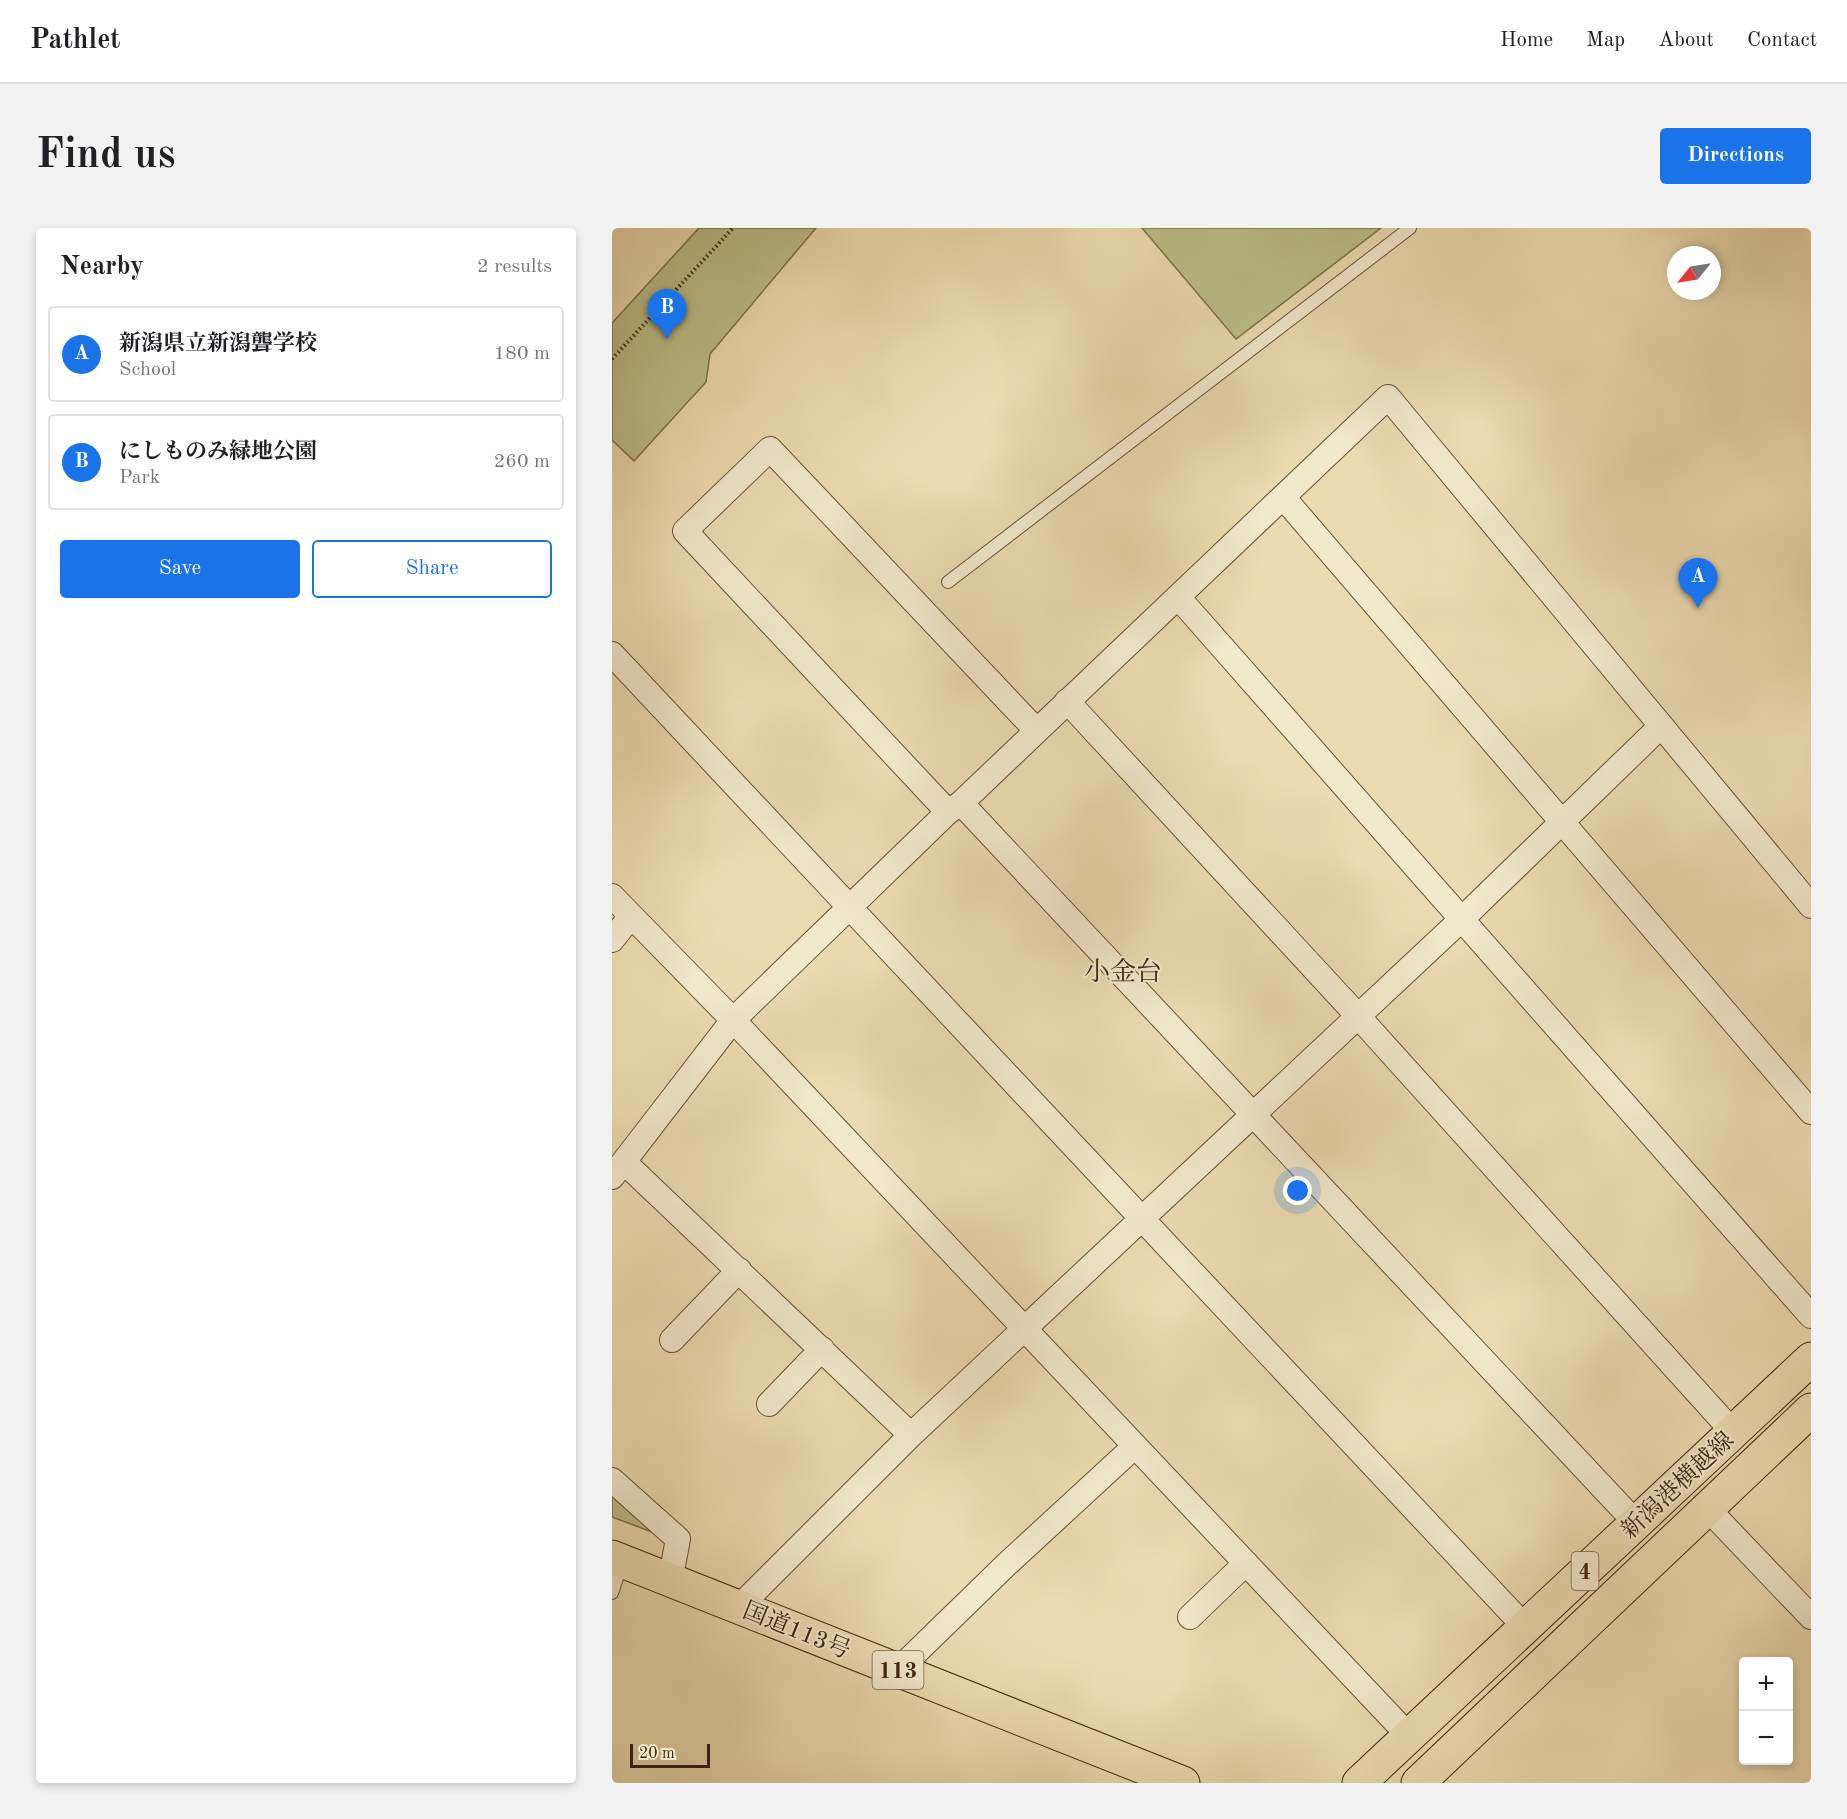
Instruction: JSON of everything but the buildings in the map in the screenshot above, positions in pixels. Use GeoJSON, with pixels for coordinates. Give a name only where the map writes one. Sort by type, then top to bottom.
{"type":"FeatureCollection","features":[{"type":"Feature","properties":{"kind":"main road","name":"新潟港横越線"},"geometry":{"type":"LineString","coordinates":[[1359,1783],[1811,1359]]}},
{"type":"Feature","properties":{"kind":"main road","name":"新潟港横越線"},"geometry":{"type":"LineString","coordinates":[[1418,1783],[1707,1508],[1807,1420]]}},
{"type":"Feature","properties":{"kind":"main road","name":"国道113号"},"geometry":{"type":"LineString","coordinates":[[617,1559],[1183,1783]]}},
{"type":"Feature","properties":{"kind":"street"},"geometry":{"type":"LineString","coordinates":[[911,1435],[739,1270],[618,1169],[733,1020],[848,906],[1388,397],[1811,906]]}},
{"type":"Feature","properties":{"kind":"street"},"geometry":{"type":"LineString","coordinates":[[1036,730],[770,449],[685,531],[1255,1114],[1636,1523]]}},
{"type":"Feature","properties":{"kind":"street"},"geometry":{"type":"LineString","coordinates":[[1283,497],[1811,1112]]}},
{"type":"Feature","properties":{"kind":"street"},"geometry":{"type":"LineString","coordinates":[[1178,597],[1811,1316]]}},
{"type":"Feature","properties":{"kind":"street"},"geometry":{"type":"LineString","coordinates":[[612,654],[1526,1626]]}},
{"type":"Feature","properties":{"kind":"street"},"geometry":{"type":"LineString","coordinates":[[1067,701],[1357,1015],[1733,1432]]}},
{"type":"Feature","properties":{"kind":"street"},"geometry":{"type":"LineString","coordinates":[[740,1606],[911,1435],[1463,918],[1661,726]]}},
{"type":"Feature","properties":{"kind":"street"},"geometry":{"type":"LineString","coordinates":[[612,897],[733,1020],[1409,1736]]}},
{"type":"Feature","properties":{"kind":"street"},"geometry":{"type":"LineString","coordinates":[[612,940],[631,916]]}},
{"type":"Feature","properties":{"kind":"street"},"geometry":{"type":"LineString","coordinates":[[672,1340],[739,1270]]}},
{"type":"Feature","properties":{"kind":"street"},"geometry":{"type":"LineString","coordinates":[[768,1404],[822,1349]]}},
{"type":"Feature","properties":{"kind":"street"},"geometry":{"type":"LineString","coordinates":[[898,1670],[1007,1564],[1134,1447]]}},
{"type":"Feature","properties":{"kind":"street"},"geometry":{"type":"LineString","coordinates":[[612,1480],[678,1539],[670,1581]]}},
{"type":"Feature","properties":{"kind":"street"},"geometry":{"type":"LineString","coordinates":[[1707,1508],[1811,1617]]}},
{"type":"Feature","properties":{"kind":"street"},"geometry":{"type":"LineString","coordinates":[[1190,1617],[1246,1563]]}},
{"type":"Feature","properties":{"kind":"lane"},"geometry":{"type":"LineString","coordinates":[[948,582],[1410,228]]}},
{"type":"Feature","properties":{"kind":"lane"},"geometry":{"type":"LineString","coordinates":[[612,1593],[617,1559]]}},
{"type":"Feature","properties":{"kind":"path"},"geometry":{"type":"LineString","coordinates":[[612,359],[733,228]]}},
{"type":"Feature","properties":{"kind":"green space"},"geometry":{"type":"Polygon","coordinates":[[[699,228],[816,228],[710,354],[706,382],[634,461],[612,440],[612,323],[699,228]]]}},
{"type":"Feature","properties":{"kind":"green space"},"geometry":{"type":"Polygon","coordinates":[[[1142,228],[1381,228],[1236,339],[1142,228]]]}},
{"type":"Feature","properties":{"kind":"green space"},"geometry":{"type":"Polygon","coordinates":[[[612,1492],[660,1535],[612,1517],[612,1492]]]}},
{"type":"Feature","properties":{"kind":"place","name":"にしものみ緑地公園"},"geometry":{"type":"Point","coordinates":[667,339]}},
{"type":"Feature","properties":{"kind":"place","name":"新潟県立新潟聾学校"},"geometry":{"type":"Point","coordinates":[1698,608]}},
{"type":"Feature","properties":{"kind":"district","name":"小金台"},"geometry":{"type":"Point","coordinates":[1123,971]}}]}
